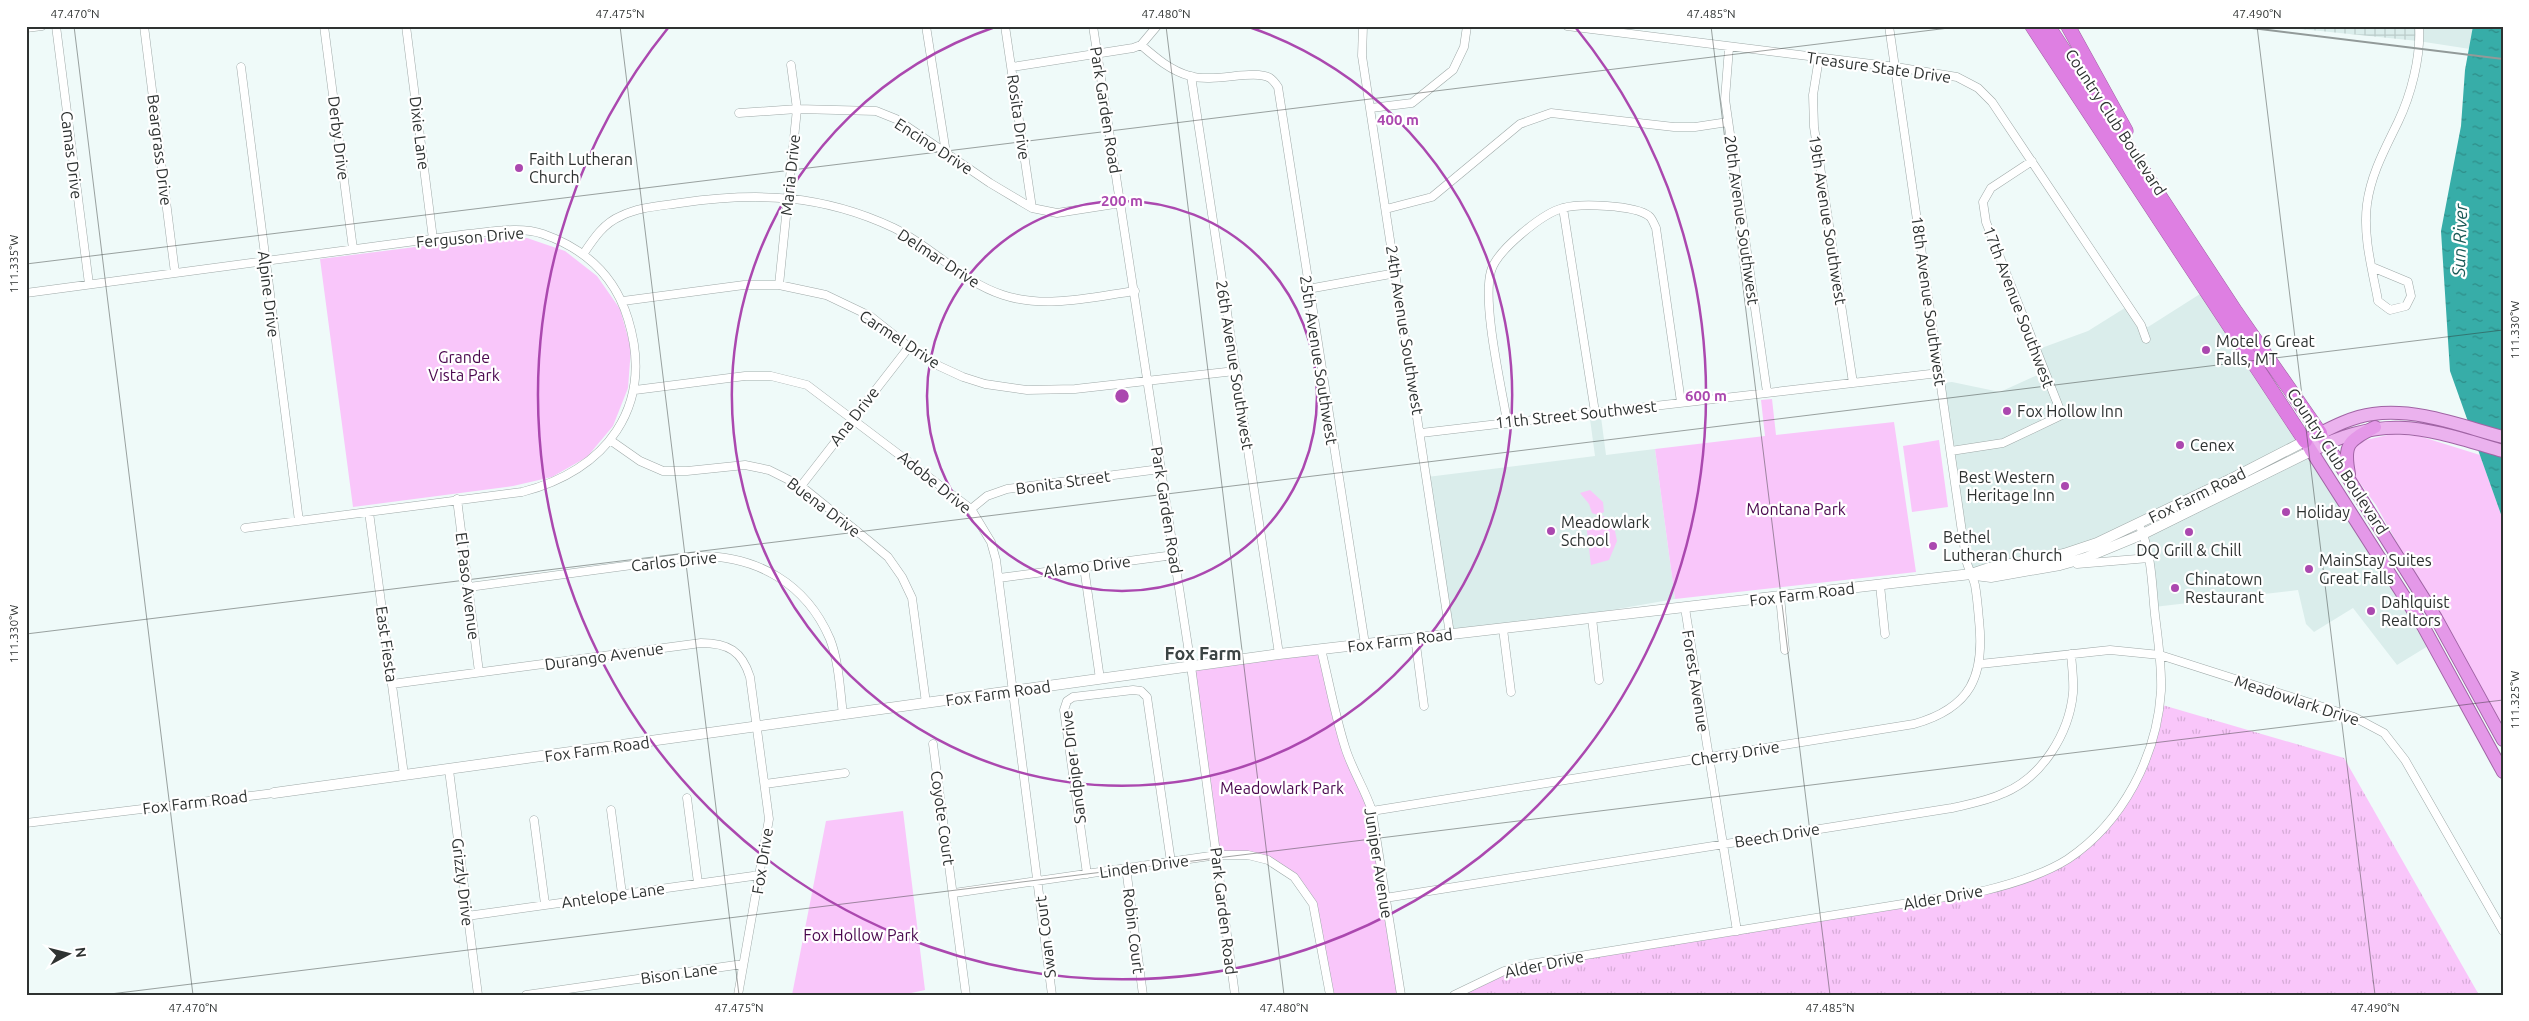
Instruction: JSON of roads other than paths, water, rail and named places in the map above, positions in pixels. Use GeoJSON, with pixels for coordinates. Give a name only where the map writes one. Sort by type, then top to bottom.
{"type":"FeatureCollection","features":[{"type":"Feature","properties":{"kind":"highway","name":"Country Club Boulevard"},"geometry":{"type":"LineString","coordinates":[[2032,26],[2308,446],[2422,626],[2503,772]]}},
{"type":"Feature","properties":{"kind":"highway","name":"Country Club Boulevard"},"geometry":{"type":"LineString","coordinates":[[2048,26],[2350,479],[2436,618],[2503,740]]}},
{"type":"Feature","properties":{"kind":"highway"},"geometry":{"type":"LineString","coordinates":[[2069,27],[2143,161],[2149,179]]}},
{"type":"Feature","properties":{"kind":"highway"},"geometry":{"type":"LineString","coordinates":[[2350,479],[2346,462],[2348,445],[2352,439],[2375,427]]}},
{"type":"Feature","properties":{"kind":"main road"},"geometry":{"type":"LineString","coordinates":[[2308,446],[2348,421],[2372,414],[2409,414],[2440,420],[2503,437]]}},
{"type":"Feature","properties":{"kind":"main road"},"geometry":{"type":"LineString","coordinates":[[2323,438],[2375,427],[2414,428],[2443,434],[2503,452]]}},
{"type":"Feature","properties":{"kind":"street"},"geometry":{"type":"LineString","coordinates":[[26,28],[42,26]]}},
{"type":"Feature","properties":{"kind":"street","name":"Camas Drive"},"geometry":{"type":"LineString","coordinates":[[56,26],[89,284]]}},
{"type":"Feature","properties":{"kind":"street","name":"Beargrass Drive"},"geometry":{"type":"LineString","coordinates":[[144,26],[175,273]]}},
{"type":"Feature","properties":{"kind":"street","name":"Derby Drive"},"geometry":{"type":"LineString","coordinates":[[324,26],[353,249]]}},
{"type":"Feature","properties":{"kind":"street","name":"Dixie Lane"},"geometry":{"type":"LineString","coordinates":[[406,26],[433,239]]}},
{"type":"Feature","properties":{"kind":"street"},"geometry":{"type":"LineString","coordinates":[[926,26],[946,153]]}},
{"type":"Feature","properties":{"kind":"street","name":"Rosita Drive"},"geometry":{"type":"LineString","coordinates":[[1005,26],[1032,208]]}},
{"type":"Feature","properties":{"kind":"street","name":"Park Garden Road"},"geometry":{"type":"LineString","coordinates":[[1093,26],[1191,666],[1235,995]]}},
{"type":"Feature","properties":{"kind":"street"},"geometry":{"type":"LineString","coordinates":[[1012,67],[1141,46],[1157,26]]}},
{"type":"Feature","properties":{"kind":"street","name":"24th Avenue Southwest"},"geometry":{"type":"LineString","coordinates":[[1363,26],[1362,56],[1421,433],[1450,634]]}},
{"type":"Feature","properties":{"kind":"street"},"geometry":{"type":"LineString","coordinates":[[1370,108],[1412,103],[1453,70],[1464,47],[1467,26]]}},
{"type":"Feature","properties":{"kind":"street","name":"Treasure State Drive"},"geometry":{"type":"LineString","coordinates":[[1567,26],[1729,48],[1896,67],[1957,77],[1978,88],[1992,102],[2032,161],[2141,325],[2146,339]]}},
{"type":"Feature","properties":{"kind":"street","name":"18th Avenue Southwest"},"geometry":{"type":"LineString","coordinates":[[1889,26],[1962,532],[1971,574]]}},
{"type":"Feature","properties":{"kind":"street"},"geometry":{"type":"LineString","coordinates":[[2372,267],[2405,280],[2411,291],[2408,303],[2399,309],[2387,309],[2378,301],[2366,234],[2367,204],[2380,158],[2399,120],[2410,88],[2419,26]]}},
{"type":"Feature","properties":{"kind":"street"},"geometry":{"type":"LineString","coordinates":[[1141,46],[1176,70],[1191,76]]}},
{"type":"Feature","properties":{"kind":"street","name":"20th Avenue Southwest"},"geometry":{"type":"LineString","coordinates":[[1729,48],[1724,84],[1728,122],[1767,392]]}},
{"type":"Feature","properties":{"kind":"street","name":"19th Avenue Southwest"},"geometry":{"type":"LineString","coordinates":[[1819,58],[1813,95],[1814,128],[1852,383]]}},
{"type":"Feature","properties":{"kind":"street","name":"Maria Drive"},"geometry":{"type":"LineString","coordinates":[[779,285],[797,109],[791,65]]}},
{"type":"Feature","properties":{"kind":"street","name":"Alpine Drive"},"geometry":{"type":"LineString","coordinates":[[241,67],[299,521]]}},
{"type":"Feature","properties":{"kind":"street","name":"25th Avenue Southwest"},"geometry":{"type":"LineString","coordinates":[[1191,76],[1209,79],[1257,74],[1271,78],[1278,86],[1308,289],[1365,644]]}},
{"type":"Feature","properties":{"kind":"street","name":"26th Avenue Southwest"},"geometry":{"type":"LineString","coordinates":[[1191,76],[1279,654]]}},
{"type":"Feature","properties":{"kind":"street","name":"Encino Drive"},"geometry":{"type":"LineString","coordinates":[[739,112],[797,109],[876,111],[896,119],[1032,208],[1058,213],[1121,203]]}},
{"type":"Feature","properties":{"kind":"street"},"geometry":{"type":"LineString","coordinates":[[1386,208],[1432,197],[1520,124],[1550,113],[1674,127],[1695,127],[1728,122]]}},
{"type":"Feature","properties":{"kind":"street","name":"17th Avenue Southwest"},"geometry":{"type":"LineString","coordinates":[[1951,451],[2003,443],[2062,415],[1986,222],[1983,202],[1991,188],[2032,161]]}},
{"type":"Feature","properties":{"kind":"street","name":"Delmar Drive"},"geometry":{"type":"LineString","coordinates":[[584,252],[595,236],[608,223],[636,210],[720,197],[756,195],[788,197],[843,209],[895,229],[918,241],[986,289],[1004,296],[1027,301],[1053,302],[1134,291]]}},
{"type":"Feature","properties":{"kind":"street"},"geometry":{"type":"LineString","coordinates":[[1507,421],[1487,294],[1491,270],[1500,254],[1546,215],[1563,208],[1593,205],[1639,210],[1650,216],[1656,228],[1681,402]]}},
{"type":"Feature","properties":{"kind":"street"},"geometry":{"type":"LineString","coordinates":[[1563,208],[1594,412]]}},
{"type":"Feature","properties":{"kind":"street","name":"Ferguson Drive"},"geometry":{"type":"LineString","coordinates":[[26,293],[353,249],[526,230],[542,234],[584,252],[607,278],[622,301],[632,334],[636,363],[635,390],[625,417],[610,440],[586,465],[564,478],[542,487],[522,492],[245,528]]}},
{"type":"Feature","properties":{"kind":"street"},"geometry":{"type":"LineString","coordinates":[[1308,289],[1396,273]]}},
{"type":"Feature","properties":{"kind":"street","name":"Carmel Drive"},"geometry":{"type":"LineString","coordinates":[[622,301],[744,284],[779,285],[826,296],[870,316],[909,347],[940,366],[963,377],[1005,388],[1076,390],[1236,370]]}},
{"type":"Feature","properties":{"kind":"street","name":"Ana Drive"},"geometry":{"type":"LineString","coordinates":[[801,486],[909,347]]}},
{"type":"Feature","properties":{"kind":"street","name":"11th Street Southwest"},"geometry":{"type":"LineString","coordinates":[[1421,433],[1507,421],[1939,373]]}},
{"type":"Feature","properties":{"kind":"street","name":"Adobe Drive"},"geometry":{"type":"LineString","coordinates":[[635,390],[745,376],[771,376],[807,385],[971,509],[990,542],[999,578],[1012,691],[1038,880]]}},
{"type":"Feature","properties":{"kind":"street","name":"Buena Drive"},"geometry":{"type":"LineString","coordinates":[[610,440],[640,461],[663,471],[687,471],[745,464],[769,470],[801,486],[882,552],[902,577],[912,598],[926,703]]}},
{"type":"Feature","properties":{"kind":"street","name":"Fox Farm Road"},"geometry":{"type":"LineString","coordinates":[[26,823],[449,770],[1279,654],[1971,574],[1990,568],[2064,554],[2097,543],[2235,477],[2308,446]]}},
{"type":"Feature","properties":{"kind":"street","name":"Fox Farm Road"},"geometry":{"type":"LineString","coordinates":[[2060,565],[2143,534],[2308,446]]}},
{"type":"Feature","properties":{"kind":"street","name":"Bonita Street"},"geometry":{"type":"LineString","coordinates":[[971,509],[987,496],[1007,489],[1160,469]]}},
{"type":"Feature","properties":{"kind":"street","name":"El Paso Avenue"},"geometry":{"type":"LineString","coordinates":[[457,499],[479,672]]}},
{"type":"Feature","properties":{"kind":"street","name":"East Fiesta"},"geometry":{"type":"LineString","coordinates":[[369,512],[404,775]]}},
{"type":"Feature","properties":{"kind":"street","name":"Alder Drive"},"geometry":{"type":"LineString","coordinates":[[1454,995],[1504,971],[1530,964],[1983,891],[2042,872],[2069,858],[2118,812],[2146,759],[2156,725],[2161,691],[2160,655],[2149,558],[2139,523]]}},
{"type":"Feature","properties":{"kind":"street","name":"Alamo Drive"},"geometry":{"type":"LineString","coordinates":[[999,578],[1174,555]]}},
{"type":"Feature","properties":{"kind":"street","name":"Carlos Drive"},"geometry":{"type":"LineString","coordinates":[[469,587],[699,556],[724,556],[751,562],[777,574],[815,613],[830,639],[836,660],[843,714]]}},
{"type":"Feature","properties":{"kind":"street","name":"Fox Farm Road"},"geometry":{"type":"LineString","coordinates":[[1971,574],[1991,577],[2060,565],[2149,558]]}},
{"type":"Feature","properties":{"kind":"street"},"geometry":{"type":"LineString","coordinates":[[1084,567],[1100,679]]}},
{"type":"Feature","properties":{"kind":"street","name":"Cherry Drive"},"geometry":{"type":"LineString","coordinates":[[1372,811],[1914,724],[1935,718],[1951,709],[1969,693],[1980,664],[1980,633],[1975,586],[1971,574]]}},
{"type":"Feature","properties":{"kind":"street"},"geometry":{"type":"LineString","coordinates":[[1880,585],[1885,634]]}},
{"type":"Feature","properties":{"kind":"street"},"geometry":{"type":"LineString","coordinates":[[1780,596],[1785,650]]}},
{"type":"Feature","properties":{"kind":"street","name":"Forest Avenue"},"geometry":{"type":"LineString","coordinates":[[1685,608],[1707,757],[1737,931]]}},
{"type":"Feature","properties":{"kind":"street"},"geometry":{"type":"LineString","coordinates":[[1592,618],[1599,680]]}},
{"type":"Feature","properties":{"kind":"street"},"geometry":{"type":"LineString","coordinates":[[1503,628],[1511,692]]}},
{"type":"Feature","properties":{"kind":"street"},"geometry":{"type":"LineString","coordinates":[[1416,638],[1424,706]]}},
{"type":"Feature","properties":{"kind":"street","name":"Durango Avenue"},"geometry":{"type":"LineString","coordinates":[[392,684],[714,643],[734,650],[745,662],[757,726]]}},
{"type":"Feature","properties":{"kind":"street","name":"Juniper Avenue"},"geometry":{"type":"LineString","coordinates":[[1321,649],[1345,747],[1354,773],[1366,792],[1372,811],[1401,995]]}},
{"type":"Feature","properties":{"kind":"street","name":"Meadowlark Drive"},"geometry":{"type":"LineString","coordinates":[[1980,664],[2110,650],[2160,655],[2354,716],[2384,733],[2405,760],[2503,931]]}},
{"type":"Feature","properties":{"kind":"street","name":"Beech Drive"},"geometry":{"type":"LineString","coordinates":[[1385,898],[1952,808],[1976,803],[2005,793],[2033,774],[2054,749],[2066,722],[2073,693],[2071,654]]}},
{"type":"Feature","properties":{"kind":"street","name":"Sandpiper Drive"},"geometry":{"type":"LineString","coordinates":[[1087,874],[1064,710],[1067,701],[1073,697],[1134,690],[1141,691],[1147,697],[1171,862]]}},
{"type":"Feature","properties":{"kind":"street","name":"Fox Drive"},"geometry":{"type":"LineString","coordinates":[[738,995],[760,875],[768,819],[757,726]]}},
{"type":"Feature","properties":{"kind":"street","name":"Coyote Court"},"geometry":{"type":"LineString","coordinates":[[932,744],[954,893],[966,995]]}},
{"type":"Feature","properties":{"kind":"street","name":"Grizzly Drive"},"geometry":{"type":"LineString","coordinates":[[449,770],[478,995]]}},
{"type":"Feature","properties":{"kind":"street"},"geometry":{"type":"LineString","coordinates":[[765,784],[845,773]]}},
{"type":"Feature","properties":{"kind":"street"},"geometry":{"type":"LineString","coordinates":[[686,798],[698,883]]}},
{"type":"Feature","properties":{"kind":"street"},"geometry":{"type":"LineString","coordinates":[[611,810],[622,894]]}},
{"type":"Feature","properties":{"kind":"street"},"geometry":{"type":"LineString","coordinates":[[534,820],[545,904]]}},
{"type":"Feature","properties":{"kind":"street","name":"Linden Drive"},"geometry":{"type":"LineString","coordinates":[[954,893],[1216,855],[1248,855],[1268,860],[1294,877],[1313,904],[1330,995]]}},
{"type":"Feature","properties":{"kind":"street","name":"Robin Court"},"geometry":{"type":"LineString","coordinates":[[1126,868],[1143,995]]}},
{"type":"Feature","properties":{"kind":"street","name":"Antelope Lane"},"geometry":{"type":"LineString","coordinates":[[467,916],[760,875]]}},
{"type":"Feature","properties":{"kind":"street","name":"Swan Court"},"geometry":{"type":"LineString","coordinates":[[1038,880],[1052,995]]}},
{"type":"Feature","properties":{"kind":"street","name":"Bison Lane"},"geometry":{"type":"LineString","coordinates":[[526,995],[744,964]]}},
{"type":"Feature","properties":{"kind":"water","name":"Sun River"},"geometry":{"type":"Polygon","coordinates":[[[2473,26],[2503,26],[2503,520],[2450,371],[2441,231],[2461,126],[2465,70],[2473,26]]]}},
{"type":"Feature","properties":{"kind":"railway"},"geometry":{"type":"LineString","coordinates":[[2236,26],[2503,59]]}},
{"type":"Feature","properties":{"kind":"place","name":"Faith Lutheran Church"},"geometry":{"type":"Point","coordinates":[519,168]}},
{"type":"Feature","properties":{"kind":"place","name":"Motel 6 Great Falls, MT"},"geometry":{"type":"Point","coordinates":[2206,350]}},
{"type":"Feature","properties":{"kind":"place","name":"Fox Hollow Inn"},"geometry":{"type":"Point","coordinates":[2007,411]}},
{"type":"Feature","properties":{"kind":"place","name":"Cenex"},"geometry":{"type":"Point","coordinates":[2180,445]}},
{"type":"Feature","properties":{"kind":"place","name":"Best Western Heritage Inn"},"geometry":{"type":"Point","coordinates":[2065,486]}},
{"type":"Feature","properties":{"kind":"place","name":"Holiday"},"geometry":{"type":"Point","coordinates":[2286,512]}},
{"type":"Feature","properties":{"kind":"place","name":"Meadowlark School"},"geometry":{"type":"Point","coordinates":[1551,531]}},
{"type":"Feature","properties":{"kind":"place","name":"DQ Grill & Chill"},"geometry":{"type":"Point","coordinates":[2189,532]}},
{"type":"Feature","properties":{"kind":"place","name":"Bethel Lutheran Church"},"geometry":{"type":"Point","coordinates":[1933,546]}},
{"type":"Feature","properties":{"kind":"place","name":"MainStay Suites Great Falls"},"geometry":{"type":"Point","coordinates":[2309,569]}},
{"type":"Feature","properties":{"kind":"place","name":"Chinatown Restaurant"},"geometry":{"type":"Point","coordinates":[2175,588]}},
{"type":"Feature","properties":{"kind":"place","name":"Dahlquist Realtors"},"geometry":{"type":"Point","coordinates":[2371,611]}},
{"type":"Feature","properties":{"kind":"district","name":"Fox Farm"},"geometry":{"type":"Point","coordinates":[1203,653]}},
{"type":"Feature","properties":{"kind":"park label","name":"Grande Vista Park"},"geometry":{"type":"Point","coordinates":[464,366]}},
{"type":"Feature","properties":{"kind":"park label","name":"Montana Park"},"geometry":{"type":"Point","coordinates":[1796,509]}},
{"type":"Feature","properties":{"kind":"park label","name":"Meadowlark Park"},"geometry":{"type":"Point","coordinates":[1282,788]}},
{"type":"Feature","properties":{"kind":"park label","name":"Fox Hollow Park"},"geometry":{"type":"Point","coordinates":[861,935]}}]}
